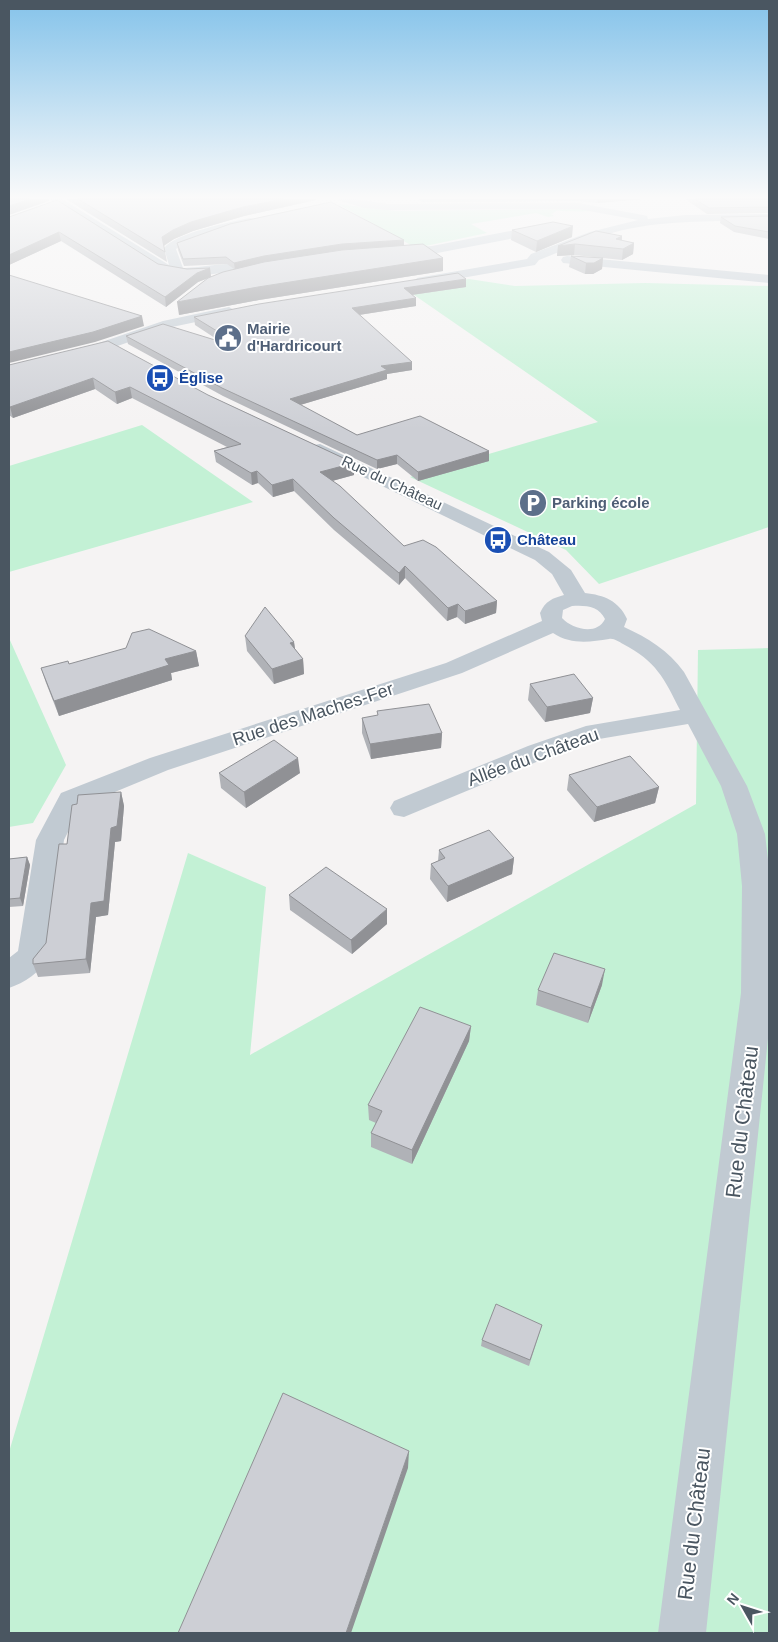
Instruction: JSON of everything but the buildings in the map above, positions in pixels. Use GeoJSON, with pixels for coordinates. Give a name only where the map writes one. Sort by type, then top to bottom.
{"type":"FeatureCollection","features":[{"type":"Feature","properties":{"kind":"street"},"geometry":{"type":"LineString","coordinates":[[218,282],[242,276]]}},
{"type":"Feature","properties":{"kind":"street"},"geometry":{"type":"LineString","coordinates":[[412,282],[450,276]]}},
{"type":"Feature","properties":{"kind":"street"},"geometry":{"type":"LineString","coordinates":[[732,276],[769,279]]}},
{"type":"Feature","properties":{"kind":"street"},"geometry":{"type":"LineString","coordinates":[[9,370],[112,344],[168,324],[245,308]]}},
{"type":"Feature","properties":{"kind":"street"},"geometry":{"type":"LineString","coordinates":[[168,324],[168,317],[174,309]]}},
{"type":"Feature","properties":{"kind":"street"},"geometry":{"type":"LineString","coordinates":[[112,344],[130,354]]}},
{"type":"Feature","properties":{"kind":"street","name":"Rue du Château"},"geometry":{"type":"LineString","coordinates":[[306,442],[542,556],[562,569],[577,599]]}},
{"type":"Feature","properties":{"kind":"street"},"geometry":{"type":"LineString","coordinates":[[577,599],[597,602],[612,610],[616,619],[612,629],[599,635],[584,636],[568,633],[554,624],[550,615],[554,607],[564,601],[577,599]]}},
{"type":"Feature","properties":{"kind":"street","name":"Rue des Maches-Fer"},"geometry":{"type":"LineString","coordinates":[[9,975],[32,958],[50,840],[71,800],[159,764],[454,668],[554,624]]}},
{"type":"Feature","properties":{"kind":"street","name":"Rue du Château"},"geometry":{"type":"LineString","coordinates":[[612,629],[646,646],[665,663],[695,715],[734,786],[751,834],[756,886],[757,993],[682,1633]]}},
{"type":"Feature","properties":{"kind":"street","name":"Allée du Château"},"geometry":{"type":"LineString","coordinates":[[404,808],[537,752],[595,732],[695,715]]}},
{"type":"Feature","properties":{"kind":"green space"},"geometry":{"type":"Polygon","coordinates":[[[469,279],[515,286],[645,283],[769,286],[769,527],[599,584],[566,550],[410,477],[598,422],[404,288],[469,279]]]}},
{"type":"Feature","properties":{"kind":"green space"},"geometry":{"type":"Polygon","coordinates":[[[142,425],[253,502],[9,572],[9,466],[142,425]]]}},
{"type":"Feature","properties":{"kind":"green space"},"geometry":{"type":"Polygon","coordinates":[[[9,638],[66,765],[33,823],[9,827],[9,638]]]}},
{"type":"Feature","properties":{"kind":"green space"},"geometry":{"type":"Polygon","coordinates":[[[769,648],[769,1633],[9,1633],[9,1452],[188,853],[266,887],[250,1055],[696,804],[698,650],[769,648]]]}},
{"type":"Feature","properties":{"kind":"place","name":"Mairie d'Hardricourt"},"geometry":{"type":"Point","coordinates":[228,338]}},
{"type":"Feature","properties":{"kind":"place","name":"Église"},"geometry":{"type":"Point","coordinates":[160,378]}},
{"type":"Feature","properties":{"kind":"place","name":"Parking école"},"geometry":{"type":"Point","coordinates":[533,503]}},
{"type":"Feature","properties":{"kind":"place","name":"Château"},"geometry":{"type":"Point","coordinates":[498,540]}}]}
